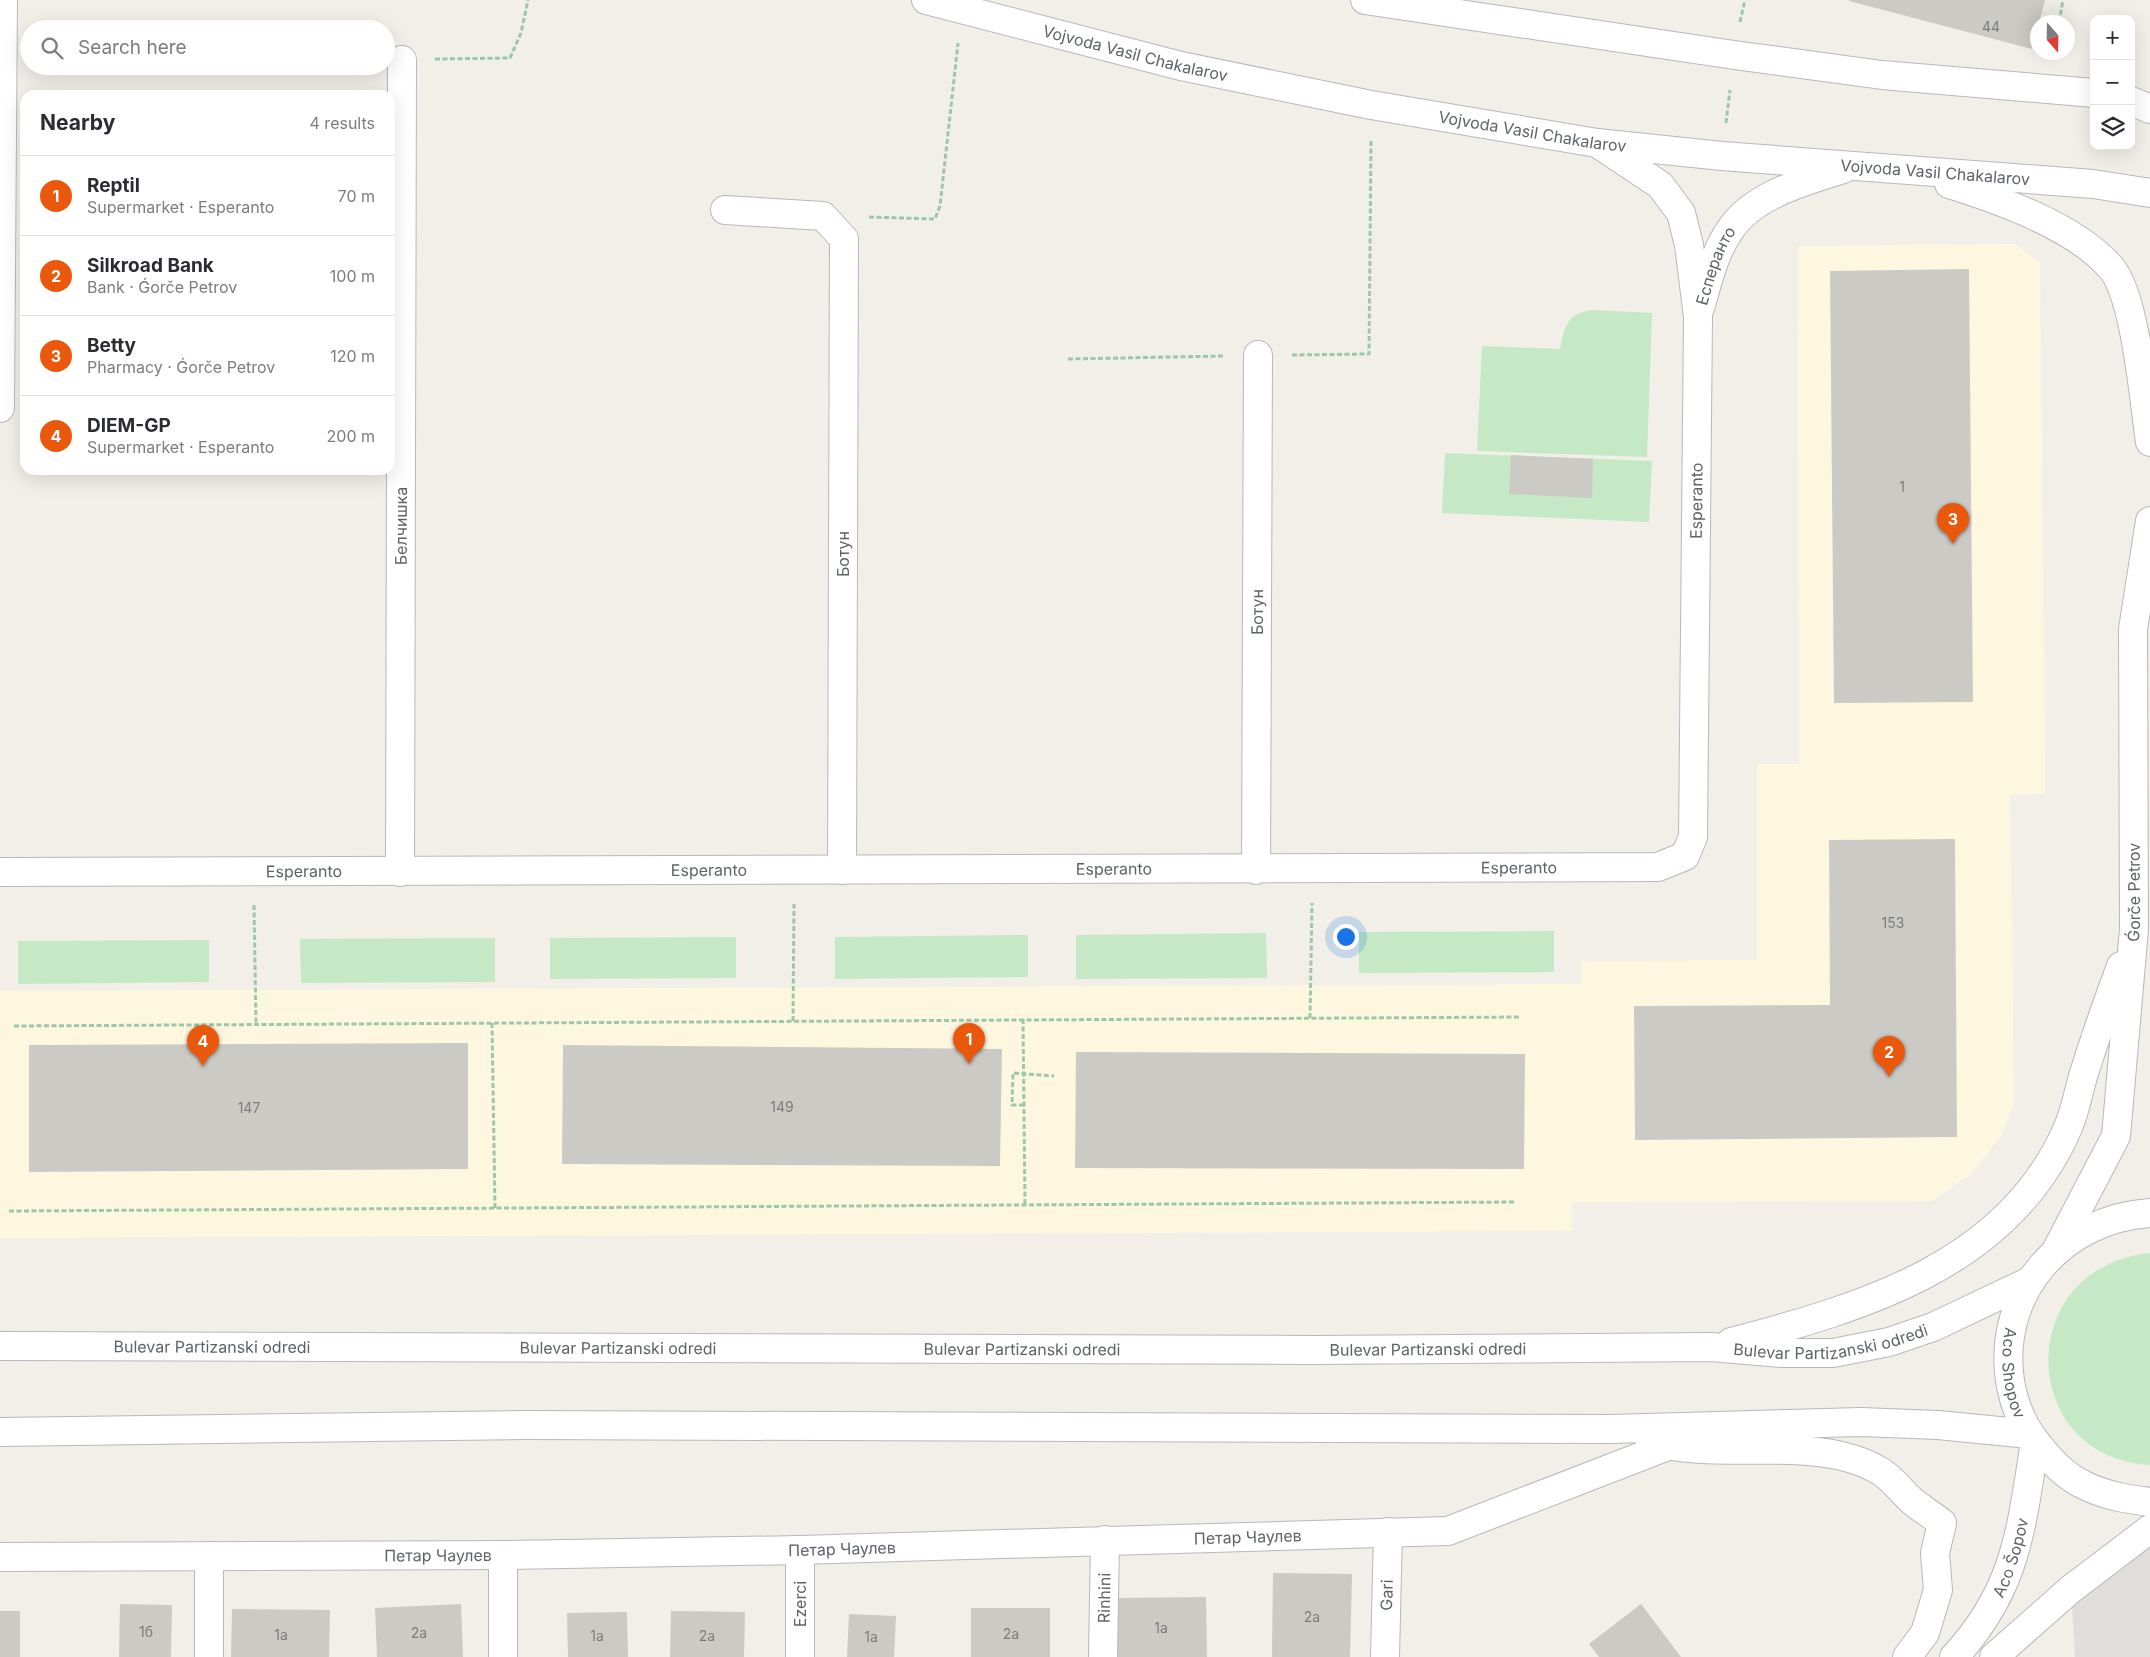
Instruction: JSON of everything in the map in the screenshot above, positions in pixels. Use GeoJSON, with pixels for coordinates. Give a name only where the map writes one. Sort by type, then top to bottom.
{"type":"FeatureCollection","features":[{"type":"Feature","properties":{"kind":"street"},"geometry":{"type":"LineString","coordinates":[[0,408],[3,0]]}},
{"type":"Feature","properties":{"kind":"street","name":"Vojvoda Vasil Chakalarov"},"geometry":{"type":"LineString","coordinates":[[926,0],[1182,66],[1371,105],[1597,143],[1722,156],[2093,184],[2150,192]]}},
{"type":"Feature","properties":{"kind":"street"},"geometry":{"type":"LineString","coordinates":[[1365,0],[1882,75],[2090,93]]}},
{"type":"Feature","properties":{"kind":"street","name":"Белчишка"},"geometry":{"type":"LineString","coordinates":[[400,872],[402,60]]}},
{"type":"Feature","properties":{"kind":"street"},"geometry":{"type":"LineString","coordinates":[[2135,95],[2150,96]]}},
{"type":"Feature","properties":{"kind":"street"},"geometry":{"type":"LineString","coordinates":[[2135,103],[2150,109]]}},
{"type":"Feature","properties":{"kind":"street","name":"Есперанто"},"geometry":{"type":"LineString","coordinates":[[1597,143],[1660,185],[1681,213],[1686,228],[1698,317]]}},
{"type":"Feature","properties":{"kind":"street","name":"Есперанто"},"geometry":{"type":"LineString","coordinates":[[1698,317],[1711,268],[1730,229],[1740,218],[1755,205],[1774,195],[1853,166]]}},
{"type":"Feature","properties":{"kind":"street"},"geometry":{"type":"LineString","coordinates":[[1903,170],[2006,202],[2076,238],[2113,270],[2129,311],[2137,349],[2150,442]]}},
{"type":"Feature","properties":{"kind":"street"},"geometry":{"type":"LineString","coordinates":[[725,210],[823,216]]}},
{"type":"Feature","properties":{"kind":"street","name":"Ботун"},"geometry":{"type":"LineString","coordinates":[[823,216],[844,239],[842,870]]}},
{"type":"Feature","properties":{"kind":"street","name":"Esperanto"},"geometry":{"type":"LineString","coordinates":[[0,872],[1312,870],[1658,867],[1685,856],[1693,837],[1698,317]]}},
{"type":"Feature","properties":{"kind":"street","name":"Ботун"},"geometry":{"type":"LineString","coordinates":[[1256,870],[1258,355]]}},
{"type":"Feature","properties":{"kind":"street","name":"Ǵorče Petrov"},"geometry":{"type":"LineString","coordinates":[[2057,1249],[2116,1136],[2134,929],[2132,629],[2150,521]]}},
{"type":"Feature","properties":{"kind":"street"},"geometry":{"type":"LineString","coordinates":[[1711,1347],[1803,1323],[1877,1298],[1976,1245],[2008,1214],[2040,1177],[2069,1124],[2092,1048],[2134,929]]}},
{"type":"Feature","properties":{"kind":"street","name":"Aco Shopov"},"geometry":{"type":"LineString","coordinates":[[2150,1213],[2132,1214],[2092,1227],[2057,1249],[2030,1281],[2013,1318],[2007,1359],[2013,1400],[2032,1438],[2052,1463],[2082,1485],[2117,1498],[2150,1502]]}},
{"type":"Feature","properties":{"kind":"street","name":"Bulevar Partizanski odredi"},"geometry":{"type":"LineString","coordinates":[[0,1346],[1314,1350],[1711,1347],[1782,1353],[1833,1353],[1889,1342],[1934,1327],[2030,1281]]}},
{"type":"Feature","properties":{"kind":"street"},"geometry":{"type":"LineString","coordinates":[[0,1432],[524,1425],[1611,1429],[1861,1422],[1938,1425],[2032,1438]]}},
{"type":"Feature","properties":{"kind":"street"},"geometry":{"type":"LineString","coordinates":[[1611,1429],[1668,1446],[1731,1450],[1798,1451],[1848,1458],[1881,1471],[1913,1502],[1942,1523],[1935,1553],[1938,1590],[1925,1633],[1907,1657]]}},
{"type":"Feature","properties":{"kind":"street","name":"Aco Šopov"},"geometry":{"type":"LineString","coordinates":[[1954,1657],[1986,1618],[2004,1583],[2021,1535],[2032,1438]]}},
{"type":"Feature","properties":{"kind":"street","name":"Петар Чаулев"},"geometry":{"type":"LineString","coordinates":[[0,1557],[502,1555],[800,1550],[1448,1531],[1668,1446]]}},
{"type":"Feature","properties":{"kind":"street"},"geometry":{"type":"LineString","coordinates":[[1994,1657],[2071,1589],[2150,1529]]}},
{"type":"Feature","properties":{"kind":"street","name":"Gari"},"geometry":{"type":"LineString","coordinates":[[1385,1657],[1388,1532]]}},
{"type":"Feature","properties":{"kind":"street","name":"Rinhini"},"geometry":{"type":"LineString","coordinates":[[1102,1657],[1105,1540]]}},
{"type":"Feature","properties":{"kind":"street","name":"Ezerci"},"geometry":{"type":"LineString","coordinates":[[800,1550],[800,1657]]}},
{"type":"Feature","properties":{"kind":"street"},"geometry":{"type":"LineString","coordinates":[[502,1555],[503,1657]]}},
{"type":"Feature","properties":{"kind":"street"},"geometry":{"type":"LineString","coordinates":[[209,1556],[209,1657]]}},
{"type":"Feature","properties":{"kind":"path"},"geometry":{"type":"LineString","coordinates":[[402,60],[510,58],[521,33],[528,0]]}},
{"type":"Feature","properties":{"kind":"path"},"geometry":{"type":"LineString","coordinates":[[2060,15],[2063,0]]}},
{"type":"Feature","properties":{"kind":"path"},"geometry":{"type":"LineString","coordinates":[[823,216],[935,219],[940,206],[962,10]]}},
{"type":"Feature","properties":{"kind":"path"},"geometry":{"type":"LineString","coordinates":[[1722,156],[1734,55]]}},
{"type":"Feature","properties":{"kind":"path"},"geometry":{"type":"LineString","coordinates":[[1068,359],[1369,354],[1371,105]]}},
{"type":"Feature","properties":{"kind":"path"},"geometry":{"type":"LineString","coordinates":[[1310,1018],[1312,870]]}},
{"type":"Feature","properties":{"kind":"path"},"geometry":{"type":"LineString","coordinates":[[793,1021],[794,871]]}},
{"type":"Feature","properties":{"kind":"path"},"geometry":{"type":"LineString","coordinates":[[253,872],[256,1025]]}},
{"type":"Feature","properties":{"kind":"path"},"geometry":{"type":"LineString","coordinates":[[14,1026],[1520,1017]]}},
{"type":"Feature","properties":{"kind":"path"},"geometry":{"type":"LineString","coordinates":[[1023,1020],[1025,1205]]}},
{"type":"Feature","properties":{"kind":"path"},"geometry":{"type":"LineString","coordinates":[[492,1023],[495,1208]]}},
{"type":"Feature","properties":{"kind":"path"},"geometry":{"type":"LineString","coordinates":[[1024,1105],[1012,1105],[1012,1073],[1054,1076]]}},
{"type":"Feature","properties":{"kind":"path"},"geometry":{"type":"LineString","coordinates":[[9,1211],[1515,1202]]}},
{"type":"Feature","properties":{"kind":"shaded area"},"geometry":{"type":"Polygon","coordinates":[[[2015,244],[2040,263],[2045,794],[2010,795],[2014,1102],[2002,1135],[1972,1173],[1932,1201],[1572,1202],[1572,1231],[0,1238],[0,991],[1581,984],[1582,961],[1757,960],[1757,764],[1799,764],[1798,246],[2015,244]]]}},
{"type":"Feature","properties":{"kind":"shaded area"},"geometry":{"type":"Polygon","coordinates":[[[2150,1529],[2150,1657],[2075,1657],[2071,1589],[2150,1529]]]}},
{"type":"Feature","properties":{"kind":"green space"},"geometry":{"type":"Polygon","coordinates":[[[1592,310],[1652,313],[1647,457],[1477,451],[1482,346],[1560,349],[1568,322],[1583,312],[1592,310]]]}},
{"type":"Feature","properties":{"kind":"green space"},"geometry":{"type":"Polygon","coordinates":[[[1445,453],[1652,461],[1649,522],[1442,513],[1445,453]]]}},
{"type":"Feature","properties":{"kind":"green space"},"geometry":{"type":"Polygon","coordinates":[[[1554,931],[1554,972],[1359,973],[1359,932],[1554,931]]]}},
{"type":"Feature","properties":{"kind":"green space"},"geometry":{"type":"Polygon","coordinates":[[[1266,933],[1267,978],[1076,979],[1076,935],[1266,933]]]}},
{"type":"Feature","properties":{"kind":"green space"},"geometry":{"type":"Polygon","coordinates":[[[1028,935],[1028,977],[835,979],[835,937],[1028,935]]]}},
{"type":"Feature","properties":{"kind":"green space"},"geometry":{"type":"Polygon","coordinates":[[[736,937],[736,978],[550,979],[550,938],[736,937]]]}},
{"type":"Feature","properties":{"kind":"green space"},"geometry":{"type":"Polygon","coordinates":[[[495,938],[495,982],[301,983],[300,939],[495,938]]]}},
{"type":"Feature","properties":{"kind":"green space"},"geometry":{"type":"Polygon","coordinates":[[[209,940],[209,982],[18,984],[18,941],[209,940]]]}},
{"type":"Feature","properties":{"kind":"green space"},"geometry":{"type":"Polygon","coordinates":[[[2150,1253],[2150,1465],[2106,1454],[2074,1431],[2055,1399],[2048,1362],[2054,1324],[2073,1291],[2105,1266],[2150,1253]]]}},
{"type":"Feature","properties":{"kind":"building"},"geometry":{"type":"Polygon","coordinates":[[[1849,0],[2045,0],[2041,15],[2030,15],[2030,48],[1849,0]]]}},
{"type":"Feature","properties":{"kind":"building"},"geometry":{"type":"Polygon","coordinates":[[[1969,269],[1973,702],[1834,703],[1830,271],[1969,269]]]}},
{"type":"Feature","properties":{"kind":"building"},"geometry":{"type":"Polygon","coordinates":[[[1511,455],[1593,459],[1592,498],[1509,494],[1511,455]]]}},
{"type":"Feature","properties":{"kind":"building"},"geometry":{"type":"Polygon","coordinates":[[[1955,839],[1957,1137],[1635,1140],[1634,1006],[1830,1005],[1829,840],[1955,839]]]}},
{"type":"Feature","properties":{"kind":"building"},"geometry":{"type":"Polygon","coordinates":[[[468,1043],[468,1169],[29,1172],[29,1045],[468,1043]]]}},
{"type":"Feature","properties":{"kind":"building"},"geometry":{"type":"Polygon","coordinates":[[[563,1045],[1002,1049],[1000,1166],[562,1164],[563,1045]]]}},
{"type":"Feature","properties":{"kind":"building"},"geometry":{"type":"Polygon","coordinates":[[[1076,1052],[1525,1054],[1524,1169],[1075,1168],[1076,1052]]]}},
{"type":"Feature","properties":{"kind":"building"},"geometry":{"type":"Polygon","coordinates":[[[1273,1573],[1352,1574],[1350,1657],[1272,1657],[1273,1573]]]}},
{"type":"Feature","properties":{"kind":"building"},"geometry":{"type":"Polygon","coordinates":[[[1206,1597],[1207,1657],[1116,1657],[1115,1598],[1206,1597]]]}},
{"type":"Feature","properties":{"kind":"building"},"geometry":{"type":"Polygon","coordinates":[[[120,1604],[172,1605],[171,1657],[119,1657],[120,1604]]]}},
{"type":"Feature","properties":{"kind":"building"},"geometry":{"type":"Polygon","coordinates":[[[461,1604],[463,1657],[377,1657],[375,1608],[461,1604]]]}},
{"type":"Feature","properties":{"kind":"building"},"geometry":{"type":"Polygon","coordinates":[[[1641,1604],[1681,1657],[1599,1657],[1589,1644],[1641,1604]]]}},
{"type":"Feature","properties":{"kind":"building"},"geometry":{"type":"Polygon","coordinates":[[[971,1608],[1050,1608],[1050,1657],[971,1657],[971,1608]]]}},
{"type":"Feature","properties":{"kind":"building"},"geometry":{"type":"Polygon","coordinates":[[[232,1609],[330,1610],[329,1657],[231,1657],[232,1609]]]}},
{"type":"Feature","properties":{"kind":"building"},"geometry":{"type":"Polygon","coordinates":[[[0,1611],[20,1611],[20,1657],[0,1657],[0,1611]]]}},
{"type":"Feature","properties":{"kind":"building"},"geometry":{"type":"Polygon","coordinates":[[[671,1611],[745,1612],[744,1657],[670,1657],[671,1611]]]}},
{"type":"Feature","properties":{"kind":"building"},"geometry":{"type":"Polygon","coordinates":[[[627,1612],[628,1657],[568,1657],[567,1613],[627,1612]]]}},
{"type":"Feature","properties":{"kind":"building"},"geometry":{"type":"Polygon","coordinates":[[[849,1614],[896,1616],[894,1657],[847,1657],[849,1614]]]}},
{"type":"Feature","properties":{"kind":"place","name":"Betty"},"geometry":{"type":"Point","coordinates":[1953,544]}},
{"type":"Feature","properties":{"kind":"place","name":"Reptil"},"geometry":{"type":"Point","coordinates":[969,1064]}},
{"type":"Feature","properties":{"kind":"place","name":"DIEM-GP"},"geometry":{"type":"Point","coordinates":[203,1066]}},
{"type":"Feature","properties":{"kind":"place","name":"Silkroad Bank"},"geometry":{"type":"Point","coordinates":[1889,1077]}}]}
